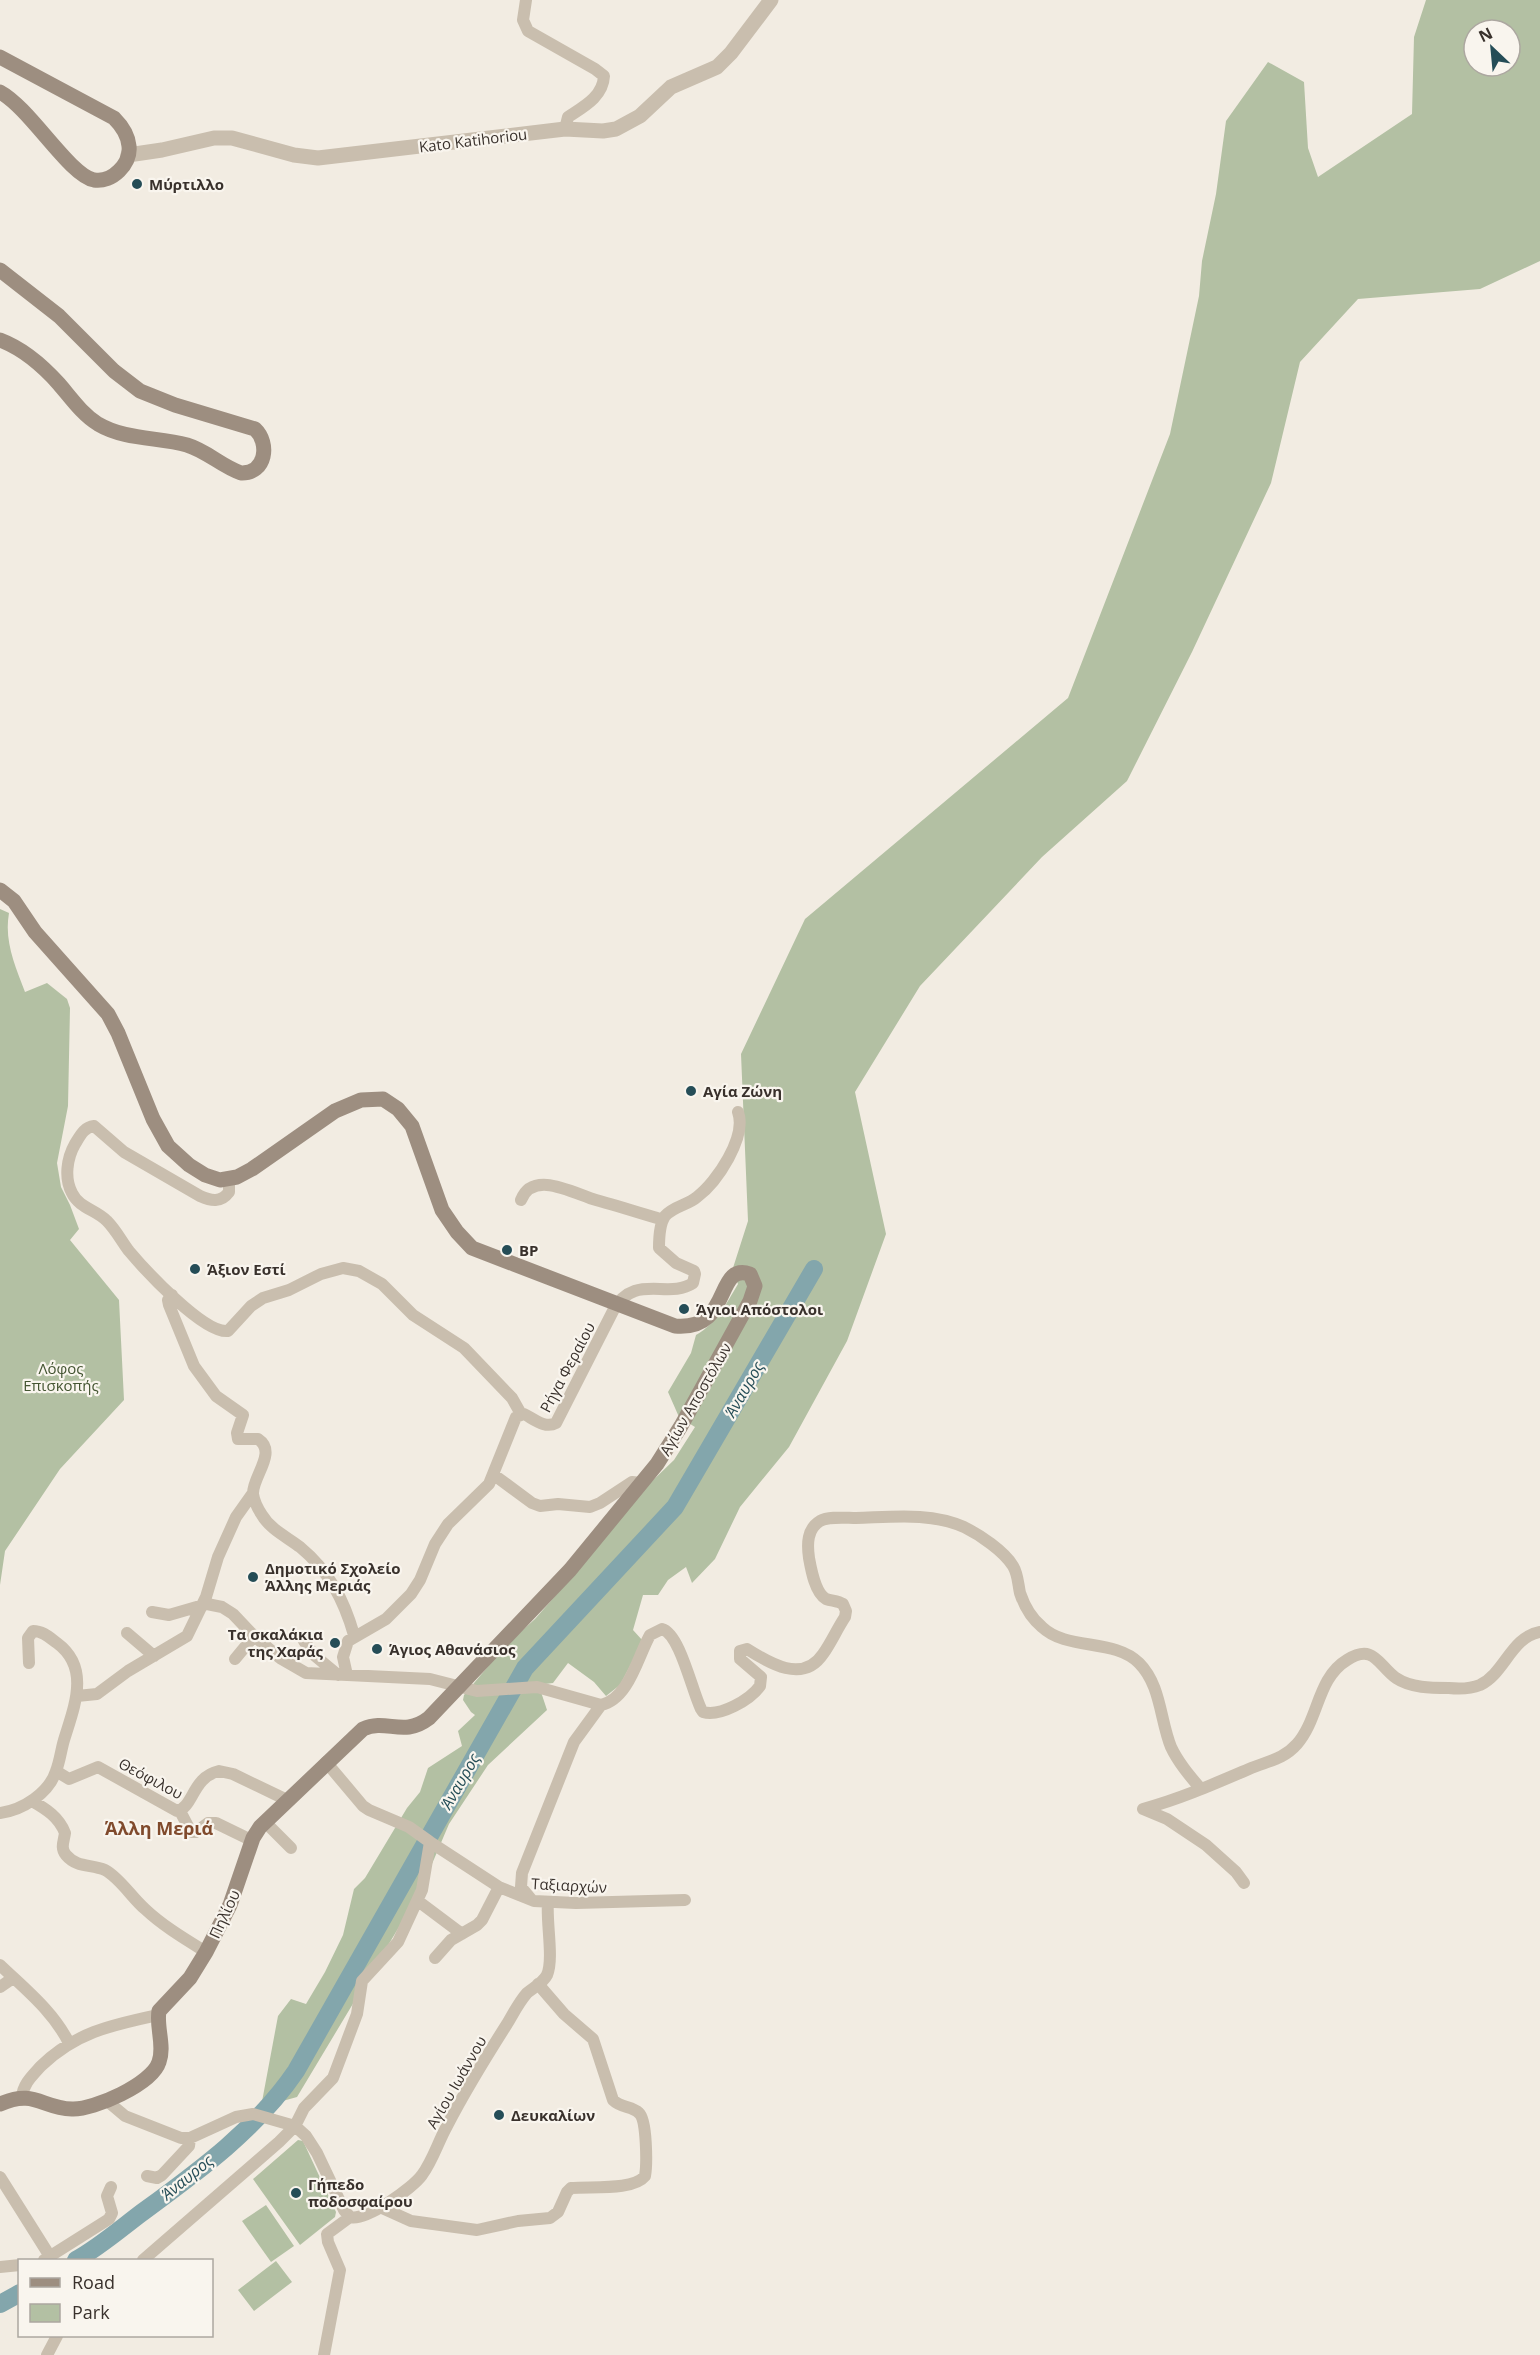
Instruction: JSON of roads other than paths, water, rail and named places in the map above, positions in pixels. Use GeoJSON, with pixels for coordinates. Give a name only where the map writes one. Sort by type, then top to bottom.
{"type":"FeatureCollection","features":[{"type":"Feature","properties":{"kind":"main road"},"geometry":{"type":"LineString","coordinates":[[0,57],[114,118],[127,137],[128,155],[122,168],[103,180],[90,179],[60,153],[17,103],[0,93]]}},
{"type":"Feature","properties":{"kind":"main road"},"geometry":{"type":"LineString","coordinates":[[0,270],[59,316],[126,381],[140,391],[161,400],[252,427],[260,434],[264,456],[253,470],[241,473],[209,454],[187,445],[129,436],[106,428],[81,410],[40,364],[23,351],[0,340]]}},
{"type":"Feature","properties":{"kind":"main road"},"geometry":{"type":"LineString","coordinates":[[0,890],[14,901],[40,939],[108,1014],[153,1119],[168,1146],[182,1160],[205,1175],[220,1180],[229,1179]]}},
{"type":"Feature","properties":{"kind":"main road","name":"Αγίων Αποστόλων"},"geometry":{"type":"LineString","coordinates":[[229,1179],[252,1169],[335,1111],[361,1100],[371,1098],[383,1100],[398,1109],[412,1126],[439,1202],[452,1225],[472,1248],[487,1256],[519,1266],[668,1324],[693,1326],[712,1314],[725,1285],[734,1276],[747,1273],[754,1282],[750,1301],[664,1454],[570,1570],[458,1688]]}},
{"type":"Feature","properties":{"kind":"main road","name":"Πηλίου"},"geometry":{"type":"LineString","coordinates":[[158,2015],[164,2004],[190,1978],[206,1952],[230,1905],[253,1841],[265,1822],[355,1735],[368,1727],[402,1729],[423,1722],[458,1688]]}},
{"type":"Feature","properties":{"kind":"main road"},"geometry":{"type":"LineString","coordinates":[[0,2104],[22,2097],[69,2109],[86,2108],[148,2077],[159,2065],[161,2052],[158,2015]]}},
{"type":"Feature","properties":{"kind":"street"},"geometry":{"type":"LineString","coordinates":[[526,0],[523,20],[528,30],[604,76],[599,91],[585,107],[568,117],[565,129]]}},
{"type":"Feature","properties":{"kind":"street","name":"Kato Katihoriou"},"geometry":{"type":"LineString","coordinates":[[128,155],[214,138],[232,138],[294,155],[324,157],[565,129],[610,130],[633,121],[671,87],[717,67],[731,53],[771,0]]}},
{"type":"Feature","properties":{"kind":"street"},"geometry":{"type":"LineString","coordinates":[[617,1304],[636,1290],[684,1288],[693,1283],[695,1274],[691,1268],[676,1263],[659,1248],[663,1220],[675,1208],[698,1197],[715,1179],[740,1129],[738,1112]]}},
{"type":"Feature","properties":{"kind":"street"},"geometry":{"type":"LineString","coordinates":[[229,1179],[230,1188],[226,1196],[215,1201],[207,1199],[178,1185],[157,1170],[124,1152],[94,1126],[84,1131],[73,1149],[67,1172],[73,1196],[108,1222],[130,1252],[172,1295],[209,1325],[225,1332],[232,1328],[251,1306],[263,1298],[289,1290],[321,1274],[343,1268],[359,1271],[387,1287],[409,1312],[426,1325],[464,1348],[512,1398],[521,1414]]}},
{"type":"Feature","properties":{"kind":"street"},"geometry":{"type":"LineString","coordinates":[[521,1200],[533,1187],[565,1187],[591,1198],[663,1220]]}},
{"type":"Feature","properties":{"kind":"street"},"geometry":{"type":"LineString","coordinates":[[77,1696],[97,1694],[128,1671],[187,1636],[236,1517],[253,1493],[266,1455],[264,1445],[258,1439],[238,1439],[237,1434],[243,1415],[216,1396],[194,1366],[169,1305],[168,1300],[172,1295]]}},
{"type":"Feature","properties":{"kind":"street","name":"Ρήγα Φεραίου"},"geometry":{"type":"LineString","coordinates":[[354,1635],[386,1619],[405,1602],[416,1587],[435,1545],[448,1524],[483,1492],[494,1474],[515,1419],[521,1414],[548,1425],[556,1423],[617,1304]]}},
{"type":"Feature","properties":{"kind":"street"},"geometry":{"type":"LineString","coordinates":[[494,1474],[532,1503],[540,1506],[558,1504],[590,1507],[631,1482],[642,1483]]}},
{"type":"Feature","properties":{"kind":"street"},"geometry":{"type":"LineString","coordinates":[[253,1493],[257,1507],[265,1520],[311,1556],[334,1585],[345,1606],[354,1635],[344,1648],[343,1675]]}},
{"type":"Feature","properties":{"kind":"street"},"geometry":{"type":"LineString","coordinates":[[534,1901],[525,1895],[521,1887],[522,1873],[574,1742],[601,1705],[609,1702],[626,1685],[638,1665],[650,1635],[662,1629],[668,1630],[676,1642],[698,1704],[707,1714],[720,1712],[745,1699],[760,1686],[761,1677],[758,1672],[739,1656],[743,1649],[781,1668],[797,1671],[822,1657],[846,1614],[843,1604],[826,1599],[816,1585],[807,1546],[809,1536],[821,1520],[899,1515],[930,1518],[964,1527],[1003,1555],[1014,1567],[1020,1594],[1030,1613],[1042,1628],[1054,1636],[1128,1655],[1138,1663],[1149,1676],[1158,1698],[1171,1748],[1200,1788]]}},
{"type":"Feature","properties":{"kind":"street"},"geometry":{"type":"LineString","coordinates":[[152,1612],[169,1615],[201,1605],[214,1605],[226,1609],[254,1636],[300,1670],[314,1674],[430,1679],[458,1688],[486,1691],[526,1686],[601,1705]]}},
{"type":"Feature","properties":{"kind":"street"},"geometry":{"type":"LineString","coordinates":[[0,1813],[32,1801],[45,1789],[56,1771],[77,1696],[75,1669],[69,1654],[43,1632],[33,1631],[29,1634],[29,1663]]}},
{"type":"Feature","properties":{"kind":"street"},"geometry":{"type":"LineString","coordinates":[[1244,1883],[1236,1872],[1206,1845],[1167,1819],[1143,1809],[1181,1797],[1279,1759],[1288,1753],[1306,1732],[1332,1673],[1354,1656],[1373,1655],[1396,1678],[1413,1685],[1463,1689],[1478,1686],[1487,1681],[1522,1640],[1540,1632]]}},
{"type":"Feature","properties":{"kind":"street"},"geometry":{"type":"LineString","coordinates":[[127,1633],[154,1656]]}},
{"type":"Feature","properties":{"kind":"street"},"geometry":{"type":"LineString","coordinates":[[235,1659],[254,1636]]}},
{"type":"Feature","properties":{"kind":"street"},"geometry":{"type":"LineString","coordinates":[[303,1641],[314,1655],[343,1675]]}},
{"type":"Feature","properties":{"kind":"street","name":"Ταξιαρχών"},"geometry":{"type":"LineString","coordinates":[[326,1762],[363,1806],[409,1827],[500,1887],[534,1901],[685,1900]]}},
{"type":"Feature","properties":{"kind":"street","name":"Θεόφιλου"},"geometry":{"type":"LineString","coordinates":[[56,1771],[64,1778],[72,1779],[98,1767],[177,1812],[185,1807],[201,1781],[219,1771],[233,1774],[286,1800]]}},
{"type":"Feature","properties":{"kind":"street"},"geometry":{"type":"LineString","coordinates":[[32,1801],[46,1809],[61,1824],[65,1833],[63,1847],[69,1858],[79,1865],[107,1872],[158,1921],[206,1952]]}},
{"type":"Feature","properties":{"kind":"street"},"geometry":{"type":"LineString","coordinates":[[180,1811],[191,1832],[196,1832],[210,1822],[216,1822],[253,1841]]}},
{"type":"Feature","properties":{"kind":"street"},"geometry":{"type":"LineString","coordinates":[[265,1822],[291,1848]]}},
{"type":"Feature","properties":{"kind":"street"},"geometry":{"type":"LineString","coordinates":[[144,2259],[279,2142],[295,2126],[304,2108],[333,2078],[357,2013],[362,1981],[398,1942],[418,1901],[425,1879],[429,1842]]}},
{"type":"Feature","properties":{"kind":"street"},"geometry":{"type":"LineString","coordinates":[[435,1958],[449,1942],[482,1920],[500,1887]]}},
{"type":"Feature","properties":{"kind":"street"},"geometry":{"type":"LineString","coordinates":[[418,1901],[462,1934]]}},
{"type":"Feature","properties":{"kind":"street","name":"Αγίου Ιωάννου"},"geometry":{"type":"LineString","coordinates":[[324,2355],[340,2270],[327,2234],[350,2217],[359,2218],[380,2207],[422,2176],[447,2126],[507,2023],[524,1997],[548,1973],[550,1960],[547,1930],[548,1902]]}},
{"type":"Feature","properties":{"kind":"street"},"geometry":{"type":"LineString","coordinates":[[0,1965],[47,2010],[58,2023],[69,2043]]}},
{"type":"Feature","properties":{"kind":"street"},"geometry":{"type":"LineString","coordinates":[[0,1987],[13,1978]]}},
{"type":"Feature","properties":{"kind":"street"},"geometry":{"type":"LineString","coordinates":[[380,2207],[411,2221],[477,2230],[519,2221],[550,2218],[558,2212],[571,2188],[628,2185],[642,2180],[645,2176],[642,2116],[636,2111],[618,2105],[613,2100],[593,2039],[564,2014],[538,1984]]}},
{"type":"Feature","properties":{"kind":"street"},"geometry":{"type":"LineString","coordinates":[[22,2097],[23,2088],[31,2076],[69,2043],[100,2030],[158,2015]]}},
{"type":"Feature","properties":{"kind":"street"},"geometry":{"type":"LineString","coordinates":[[106,2100],[125,2116],[181,2138],[190,2138],[236,2117],[253,2114],[295,2126],[306,2136],[317,2153],[344,2210],[350,2217]]}},
{"type":"Feature","properties":{"kind":"street"},"geometry":{"type":"LineString","coordinates":[[147,2176],[157,2178],[171,2167],[189,2146],[190,2138]]}},
{"type":"Feature","properties":{"kind":"street"},"geometry":{"type":"LineString","coordinates":[[0,2176],[47,2259],[109,2219],[112,2214],[107,2196],[111,2187]]}},
{"type":"Feature","properties":{"kind":"street"},"geometry":{"type":"LineString","coordinates":[[0,2267],[18,2265]]}},
{"type":"Feature","properties":{"kind":"street"},"geometry":{"type":"LineString","coordinates":[[47,2355],[56,2337]]}},
{"type":"Feature","properties":{"kind":"waterway","name":"Άναυρος"},"geometry":{"type":"LineString","coordinates":[[78,2259],[224,2149],[263,2112],[296,2071],[525,1668],[675,1507],[814,1269]]}},
{"type":"Feature","properties":{"kind":"waterway","name":"Άναυρος"},"geometry":{"type":"LineString","coordinates":[[0,2304],[18,2294]]}},
{"type":"Feature","properties":{"kind":"place","name":"Μύρτιλλο"},"geometry":{"type":"Point","coordinates":[137,184]}},
{"type":"Feature","properties":{"kind":"place","name":"Αγία Ζώνη"},"geometry":{"type":"Point","coordinates":[691,1091]}},
{"type":"Feature","properties":{"kind":"place","name":"BP"},"geometry":{"type":"Point","coordinates":[507,1250]}},
{"type":"Feature","properties":{"kind":"place","name":"Άξιον Εστί"},"geometry":{"type":"Point","coordinates":[195,1269]}},
{"type":"Feature","properties":{"kind":"place","name":"Άγιοι Απόστολοι"},"geometry":{"type":"Point","coordinates":[684,1309]}},
{"type":"Feature","properties":{"kind":"place","name":"Δημοτικό Σχολείο Άλλης Μεριάς"},"geometry":{"type":"Point","coordinates":[253,1577]}},
{"type":"Feature","properties":{"kind":"place","name":"Τα σκαλάκια της Χαράς"},"geometry":{"type":"Point","coordinates":[335,1643]}},
{"type":"Feature","properties":{"kind":"place","name":"Άγιος Αθανάσιος"},"geometry":{"type":"Point","coordinates":[377,1649]}},
{"type":"Feature","properties":{"kind":"place","name":"Δευκαλίων"},"geometry":{"type":"Point","coordinates":[499,2115]}},
{"type":"Feature","properties":{"kind":"place","name":"Γήπεδο ποδοσφαίρου"},"geometry":{"type":"Point","coordinates":[296,2193]}},
{"type":"Feature","properties":{"kind":"district","name":"Άλλη Μεριά"},"geometry":{"type":"Point","coordinates":[159,1828]}},
{"type":"Feature","properties":{"kind":"park label","name":"Λόφος Επισκοπής"},"geometry":{"type":"Point","coordinates":[61,1376]}}]}
